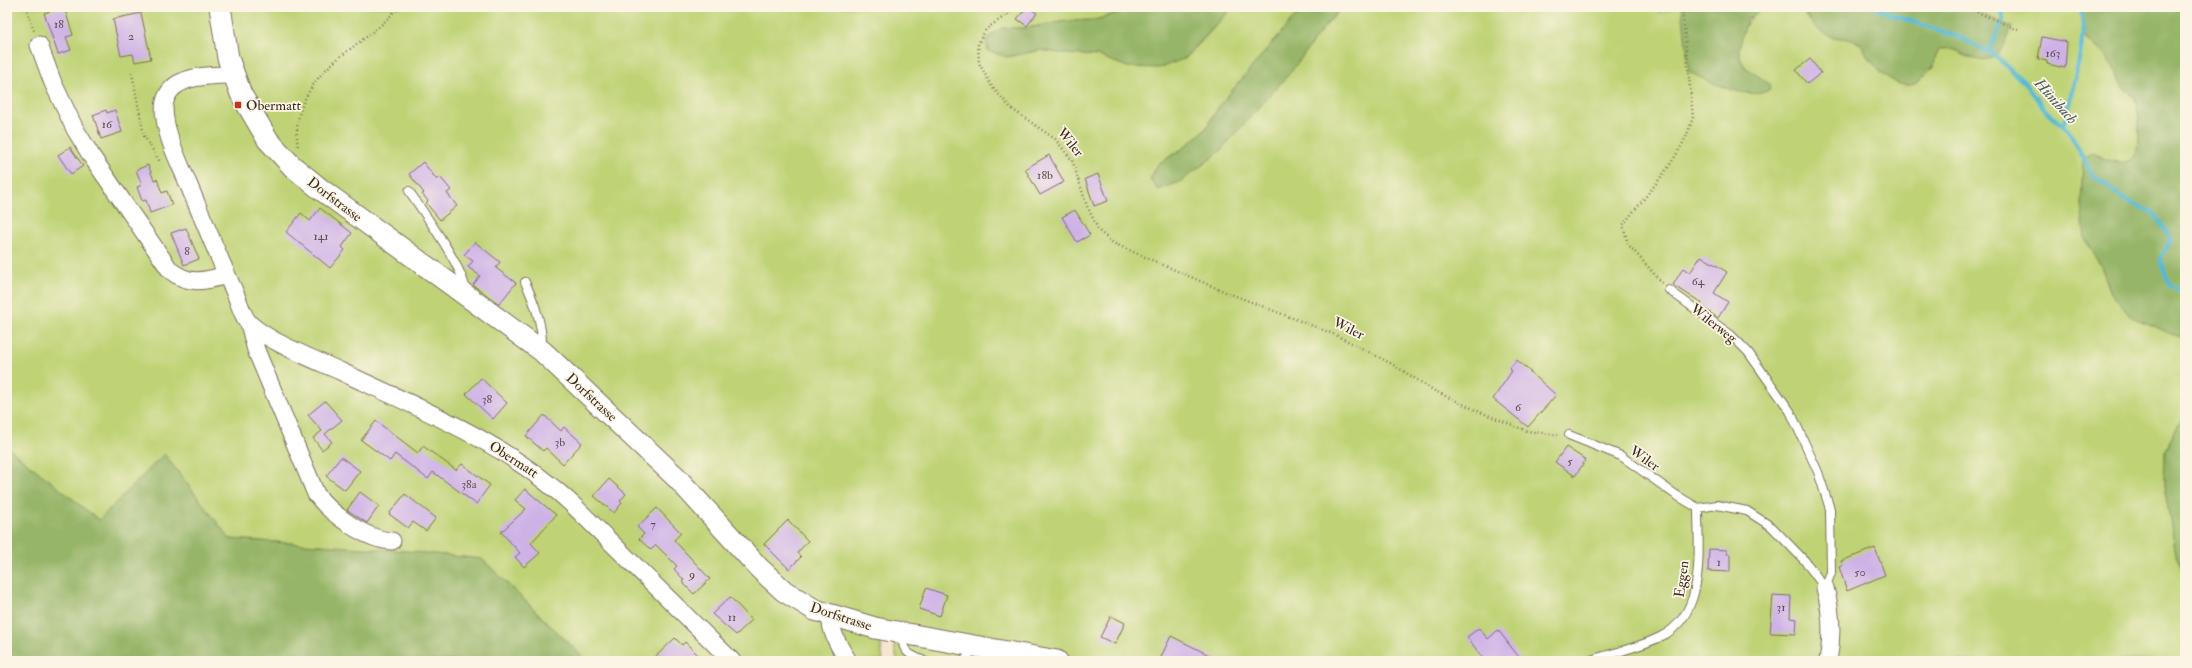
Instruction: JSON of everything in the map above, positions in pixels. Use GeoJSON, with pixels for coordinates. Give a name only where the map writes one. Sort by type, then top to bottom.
{"type":"FeatureCollection","features":[{"type":"Feature","properties":{"kind":"street","name":"Dorfstrasse"},"geometry":{"type":"LineString","coordinates":[[220,7],[228,58],[234,75],[257,123],[268,140],[292,166],[319,188],[542,351],[677,478],[771,580],[799,601],[830,615],[875,628],[904,633],[968,653],[1057,661]]}},
{"type":"Feature","properties":{"kind":"street"},"geometry":{"type":"LineString","coordinates":[[39,45],[53,83],[75,129],[96,163],[170,270],[177,276],[193,282],[201,282],[227,275]]}},
{"type":"Feature","properties":{"kind":"street"},"geometry":{"type":"LineString","coordinates":[[234,75],[202,75],[184,80],[175,86],[168,95],[164,115],[179,162],[249,323],[256,350],[316,494],[327,506],[370,537],[392,540]]}},
{"type":"Feature","properties":{"kind":"street","name":"Obermatt"},"geometry":{"type":"LineString","coordinates":[[249,323],[294,350],[478,436],[523,464],[555,488],[732,661]]}},
{"type":"Feature","properties":{"kind":"street"},"geometry":{"type":"LineString","coordinates":[[1825,588],[1831,612],[1832,642],[1828,661]]}},
{"type":"Feature","properties":{"kind":"street"},"geometry":{"type":"LineString","coordinates":[[830,615],[831,628],[836,641],[848,661]]}},
{"type":"Feature","properties":{"kind":"lane"},"geometry":{"type":"LineString","coordinates":[[409,192],[455,263],[465,283],[466,295]]}},
{"type":"Feature","properties":{"kind":"lane"},"geometry":{"type":"LineString","coordinates":[[525,282],[532,297],[543,333],[542,351]]}},
{"type":"Feature","properties":{"kind":"lane","name":"Wilerweg"},"geometry":{"type":"LineString","coordinates":[[1669,290],[1731,335],[1748,352],[1790,411],[1818,472],[1830,509],[1831,573],[1825,588]]}},
{"type":"Feature","properties":{"kind":"lane","name":"Wiler"},"geometry":{"type":"LineString","coordinates":[[1569,435],[1621,456],[1676,495],[1698,508]]}},
{"type":"Feature","properties":{"kind":"lane"},"geometry":{"type":"LineString","coordinates":[[1698,508],[1717,505],[1747,511],[1772,527],[1805,561],[1825,588]]}},
{"type":"Feature","properties":{"kind":"lane","name":"Eggen"},"geometry":{"type":"LineString","coordinates":[[1588,661],[1661,637],[1676,626],[1690,608],[1698,578],[1698,508]]}},
{"type":"Feature","properties":{"kind":"lane"},"geometry":{"type":"LineString","coordinates":[[904,633],[901,641],[902,648],[912,657],[924,661]]}},
{"type":"Feature","properties":{"kind":"path"},"geometry":{"type":"LineString","coordinates":[[26,7],[39,45]]}},
{"type":"Feature","properties":{"kind":"path"},"geometry":{"type":"LineString","coordinates":[[300,150],[297,138],[298,118],[308,94],[315,82],[332,62],[379,27],[398,7]]}},
{"type":"Feature","properties":{"kind":"path","name":"Wiler"},"geometry":{"type":"LineString","coordinates":[[1018,7],[986,29],[978,44],[979,63],[992,87],[1012,109],[1055,139],[1072,160],[1087,206],[1099,231],[1113,243],[1224,291],[1336,334],[1392,364],[1434,391],[1527,431],[1569,435]]}},
{"type":"Feature","properties":{"kind":"path"},"geometry":{"type":"LineString","coordinates":[[1669,290],[1628,244],[1622,225],[1672,161],[1688,134],[1693,117],[1682,7]]}},
{"type":"Feature","properties":{"kind":"path"},"geometry":{"type":"LineString","coordinates":[[1966,7],[2018,30]]}},
{"type":"Feature","properties":{"kind":"green space"},"geometry":{"type":"Polygon","coordinates":[[[1777,6],[1801,7],[1807,17],[1833,37],[1846,37],[1862,45],[1869,59],[1934,67],[1935,57],[1940,49],[1952,48],[1967,56],[1979,13],[1968,8],[1976,6],[1989,6],[2021,11],[2032,7],[2082,7],[2082,35],[2097,46],[2107,57],[2123,86],[2134,98],[2138,111],[2139,126],[2139,142],[2137,151],[2133,158],[2120,163],[2103,158],[2093,153],[2085,238],[2101,266],[2111,293],[2185,340],[2185,418],[2179,424],[2165,450],[2164,486],[2176,554],[2185,571],[2185,661],[897,661],[893,639],[880,637],[883,661],[587,661],[482,559],[406,551],[230,539],[164,454],[100,521],[7,447],[7,7],[1128,7],[1121,12],[1095,20],[1066,21],[1027,28],[1001,28],[1007,57],[1041,50],[1067,54],[1099,56],[1128,67],[1185,59],[1233,7],[1303,7],[1219,106],[1205,130],[1182,149],[1158,164],[1150,180],[1321,31],[1342,7],[1647,7],[1658,12],[1662,12],[1677,7],[1682,7],[1690,72],[1709,81],[1751,94],[1763,79],[1753,74],[1745,67],[1739,53],[1739,46],[1748,23],[1758,11],[1764,8],[1777,6]]]}},
{"type":"Feature","properties":{"kind":"green space"},"geometry":{"type":"Polygon","coordinates":[[[1128,7],[1233,7],[1184,59],[1159,68],[1128,67],[1099,56],[1067,54],[1041,50],[1007,57],[988,51],[986,40],[1001,28],[1027,28],[1066,21],[1095,20],[1121,12],[1128,7]]]}},
{"type":"Feature","properties":{"kind":"green space"},"geometry":{"type":"Polygon","coordinates":[[[1303,7],[1342,7],[1321,31],[1290,73],[1218,153],[1180,182],[1158,190],[1150,180],[1158,164],[1182,149],[1205,130],[1219,106],[1303,7]]]}},
{"type":"Feature","properties":{"kind":"green space"},"geometry":{"type":"Polygon","coordinates":[[[1682,7],[1765,7],[1747,20],[1739,48],[1740,58],[1745,67],[1771,85],[1769,90],[1751,94],[1740,92],[1718,85],[1689,72],[1682,7]]]}},
{"type":"Feature","properties":{"kind":"green space"},"geometry":{"type":"Polygon","coordinates":[[[1801,7],[1971,7],[1969,8],[2012,27],[2001,50],[1991,58],[1976,59],[1954,50],[1940,49],[1935,57],[1934,66],[1923,77],[1916,83],[1903,85],[1896,83],[1884,74],[1869,57],[1863,47],[1857,42],[1829,36],[1819,30],[1801,7]]]}},
{"type":"Feature","properties":{"kind":"green space"},"geometry":{"type":"Polygon","coordinates":[[[2082,7],[2185,7],[2185,340],[2130,316],[2111,293],[2101,266],[2085,238],[2081,205],[2083,157],[2093,153],[2103,158],[2120,163],[2133,158],[2137,151],[2139,142],[2139,126],[2138,111],[2134,98],[2123,86],[2107,57],[2097,46],[2082,34],[2082,7]]]}},
{"type":"Feature","properties":{"kind":"green space"},"geometry":{"type":"Polygon","coordinates":[[[2185,418],[2185,571],[2176,554],[2164,486],[2165,450],[2179,424],[2185,418]]]}},
{"type":"Feature","properties":{"kind":"green space"},"geometry":{"type":"Polygon","coordinates":[[[7,447],[99,520],[164,454],[230,539],[406,551],[482,559],[587,661],[7,661],[7,447]]]}},
{"type":"Feature","properties":{"kind":"building"},"geometry":{"type":"Polygon","coordinates":[[[64,7],[73,35],[66,37],[71,50],[58,54],[44,13],[64,7]]]}},
{"type":"Feature","properties":{"kind":"building"},"geometry":{"type":"Polygon","coordinates":[[[1027,7],[1037,13],[1027,26],[1017,19],[1027,7]]]}},
{"type":"Feature","properties":{"kind":"building"},"geometry":{"type":"Polygon","coordinates":[[[141,13],[151,59],[135,62],[133,54],[121,56],[113,19],[141,13]]]}},
{"type":"Feature","properties":{"kind":"building"},"geometry":{"type":"Polygon","coordinates":[[[2042,37],[2067,42],[2065,68],[2047,64],[2047,61],[2038,59],[2042,37]]]}},
{"type":"Feature","properties":{"kind":"building"},"geometry":{"type":"Polygon","coordinates":[[[1810,59],[1821,73],[1807,84],[1796,70],[1810,59]]]}},
{"type":"Feature","properties":{"kind":"building"},"geometry":{"type":"Polygon","coordinates":[[[106,110],[107,113],[115,110],[122,132],[101,139],[93,115],[106,110]]]}},
{"type":"Feature","properties":{"kind":"building"},"geometry":{"type":"Polygon","coordinates":[[[70,147],[83,166],[71,174],[58,155],[70,147]]]}},
{"type":"Feature","properties":{"kind":"building"},"geometry":{"type":"Polygon","coordinates":[[[1049,155],[1064,182],[1040,195],[1025,169],[1049,155]]]}},
{"type":"Feature","properties":{"kind":"building"},"geometry":{"type":"Polygon","coordinates":[[[423,162],[437,180],[440,177],[451,190],[447,193],[457,206],[440,220],[426,203],[428,201],[422,194],[424,193],[409,174],[423,162]]]}},
{"type":"Feature","properties":{"kind":"building"},"geometry":{"type":"Polygon","coordinates":[[[148,165],[154,180],[157,179],[162,193],[167,191],[172,205],[150,213],[146,200],[142,201],[137,187],[142,185],[136,170],[148,165]]]}},
{"type":"Feature","properties":{"kind":"building"},"geometry":{"type":"Polygon","coordinates":[[[1098,174],[1108,201],[1094,206],[1085,179],[1098,174]]]}},
{"type":"Feature","properties":{"kind":"building"},"geometry":{"type":"Polygon","coordinates":[[[320,208],[352,233],[342,247],[345,250],[330,268],[286,232],[301,213],[310,221],[320,208]]]}},
{"type":"Feature","properties":{"kind":"building"},"geometry":{"type":"Polygon","coordinates":[[[1075,210],[1090,235],[1077,242],[1062,217],[1075,210]]]}},
{"type":"Feature","properties":{"kind":"building"},"geometry":{"type":"Polygon","coordinates":[[[186,228],[199,259],[184,265],[171,233],[186,228]]]}},
{"type":"Feature","properties":{"kind":"building"},"geometry":{"type":"Polygon","coordinates":[[[475,242],[500,262],[496,268],[516,283],[499,304],[473,285],[480,276],[468,267],[473,261],[464,255],[475,242]]]}},
{"type":"Feature","properties":{"kind":"building"},"geometry":{"type":"Polygon","coordinates":[[[1701,256],[1727,272],[1714,293],[1728,302],[1718,318],[1700,306],[1702,303],[1673,285],[1683,268],[1690,273],[1701,256]]]}},
{"type":"Feature","properties":{"kind":"building"},"geometry":{"type":"Polygon","coordinates":[[[1517,360],[1556,395],[1528,427],[1493,399],[1512,371],[1509,369],[1517,360]]]}},
{"type":"Feature","properties":{"kind":"building"},"geometry":{"type":"Polygon","coordinates":[[[481,378],[507,403],[493,419],[466,394],[481,378]]]}},
{"type":"Feature","properties":{"kind":"building"},"geometry":{"type":"Polygon","coordinates":[[[325,401],[342,420],[325,434],[332,442],[322,450],[313,438],[322,431],[308,415],[325,401]]]}},
{"type":"Feature","properties":{"kind":"building"},"geometry":{"type":"Polygon","coordinates":[[[544,415],[561,431],[564,427],[582,443],[563,464],[546,448],[543,451],[526,436],[544,415]]]}},
{"type":"Feature","properties":{"kind":"building"},"geometry":{"type":"Polygon","coordinates":[[[376,421],[418,453],[423,446],[456,470],[462,464],[490,485],[476,504],[433,472],[428,479],[395,454],[390,461],[361,440],[376,421]]]}},
{"type":"Feature","properties":{"kind":"building"},"geometry":{"type":"Polygon","coordinates":[[[1566,447],[1586,460],[1575,476],[1555,462],[1566,447]]]}},
{"type":"Feature","properties":{"kind":"building"},"geometry":{"type":"Polygon","coordinates":[[[341,457],[360,471],[345,490],[326,476],[341,457]]]}},
{"type":"Feature","properties":{"kind":"building"},"geometry":{"type":"Polygon","coordinates":[[[609,479],[626,494],[620,501],[622,503],[614,513],[594,496],[609,479]]]}},
{"type":"Feature","properties":{"kind":"building"},"geometry":{"type":"Polygon","coordinates":[[[525,489],[556,515],[531,543],[540,553],[524,567],[515,557],[520,553],[501,532],[526,509],[515,500],[525,489]]]}},
{"type":"Feature","properties":{"kind":"building"},"geometry":{"type":"Polygon","coordinates":[[[360,492],[379,506],[367,523],[347,510],[360,492]]]}},
{"type":"Feature","properties":{"kind":"building"},"geometry":{"type":"Polygon","coordinates":[[[405,494],[436,518],[426,531],[413,522],[408,528],[389,514],[405,494]]]}},
{"type":"Feature","properties":{"kind":"building"},"geometry":{"type":"Polygon","coordinates":[[[657,508],[681,533],[674,540],[710,579],[694,594],[682,582],[684,580],[674,569],[677,566],[656,545],[651,550],[639,539],[644,534],[637,527],[657,508]]]}},
{"type":"Feature","properties":{"kind":"building"},"geometry":{"type":"Polygon","coordinates":[[[788,520],[808,541],[797,553],[801,557],[789,569],[764,544],[788,520]]]}},
{"type":"Feature","properties":{"kind":"building"},"geometry":{"type":"Polygon","coordinates":[[[1875,548],[1885,575],[1847,591],[1839,567],[1843,565],[1841,561],[1875,548]]]}},
{"type":"Feature","properties":{"kind":"building"},"geometry":{"type":"Polygon","coordinates":[[[1709,549],[1727,550],[1727,554],[1730,554],[1730,572],[1708,571],[1709,549]]]}},
{"type":"Feature","properties":{"kind":"building"},"geometry":{"type":"Polygon","coordinates":[[[926,588],[947,595],[940,616],[919,609],[926,588]]]}},
{"type":"Feature","properties":{"kind":"building"},"geometry":{"type":"Polygon","coordinates":[[[1773,595],[1791,596],[1790,618],[1797,619],[1796,634],[1770,633],[1773,595]]]}},
{"type":"Feature","properties":{"kind":"building"},"geometry":{"type":"Polygon","coordinates":[[[730,597],[752,620],[736,635],[712,614],[730,597]]]}},
{"type":"Feature","properties":{"kind":"building"},"geometry":{"type":"Polygon","coordinates":[[[1111,616],[1125,623],[1115,644],[1100,637],[1111,616]]]}},
{"type":"Feature","properties":{"kind":"building"},"geometry":{"type":"Polygon","coordinates":[[[1479,628],[1488,639],[1498,630],[1522,661],[1485,661],[1467,637],[1479,628]]]}},
{"type":"Feature","properties":{"kind":"building"},"geometry":{"type":"Polygon","coordinates":[[[1171,636],[1221,661],[1159,661],[1171,636]]]}},
{"type":"Feature","properties":{"kind":"building"},"geometry":{"type":"Polygon","coordinates":[[[675,638],[682,645],[685,642],[704,661],[651,661],[675,638]]]}},
{"type":"Feature","properties":{"kind":"waterway","name":"Hünibach"},"geometry":{"type":"LineString","coordinates":[[1874,7],[1890,14],[1959,37],[1996,56],[2026,84],[2046,111],[2068,130],[2093,175],[2129,203],[2153,212],[2171,239],[2160,260],[2170,286],[2185,293]]}},
{"type":"Feature","properties":{"kind":"waterway"},"geometry":{"type":"LineString","coordinates":[[2002,7],[2003,20]]}},
{"type":"Feature","properties":{"kind":"waterway"},"geometry":{"type":"LineString","coordinates":[[2062,125],[2066,117],[2080,54],[2083,34],[2082,7]]}},
{"type":"Feature","properties":{"kind":"waterway"},"geometry":{"type":"LineString","coordinates":[[1988,52],[2001,25]]}},
{"type":"Feature","properties":{"kind":"place","name":"Obermatt"},"geometry":{"type":"Point","coordinates":[238,105]}}]}
